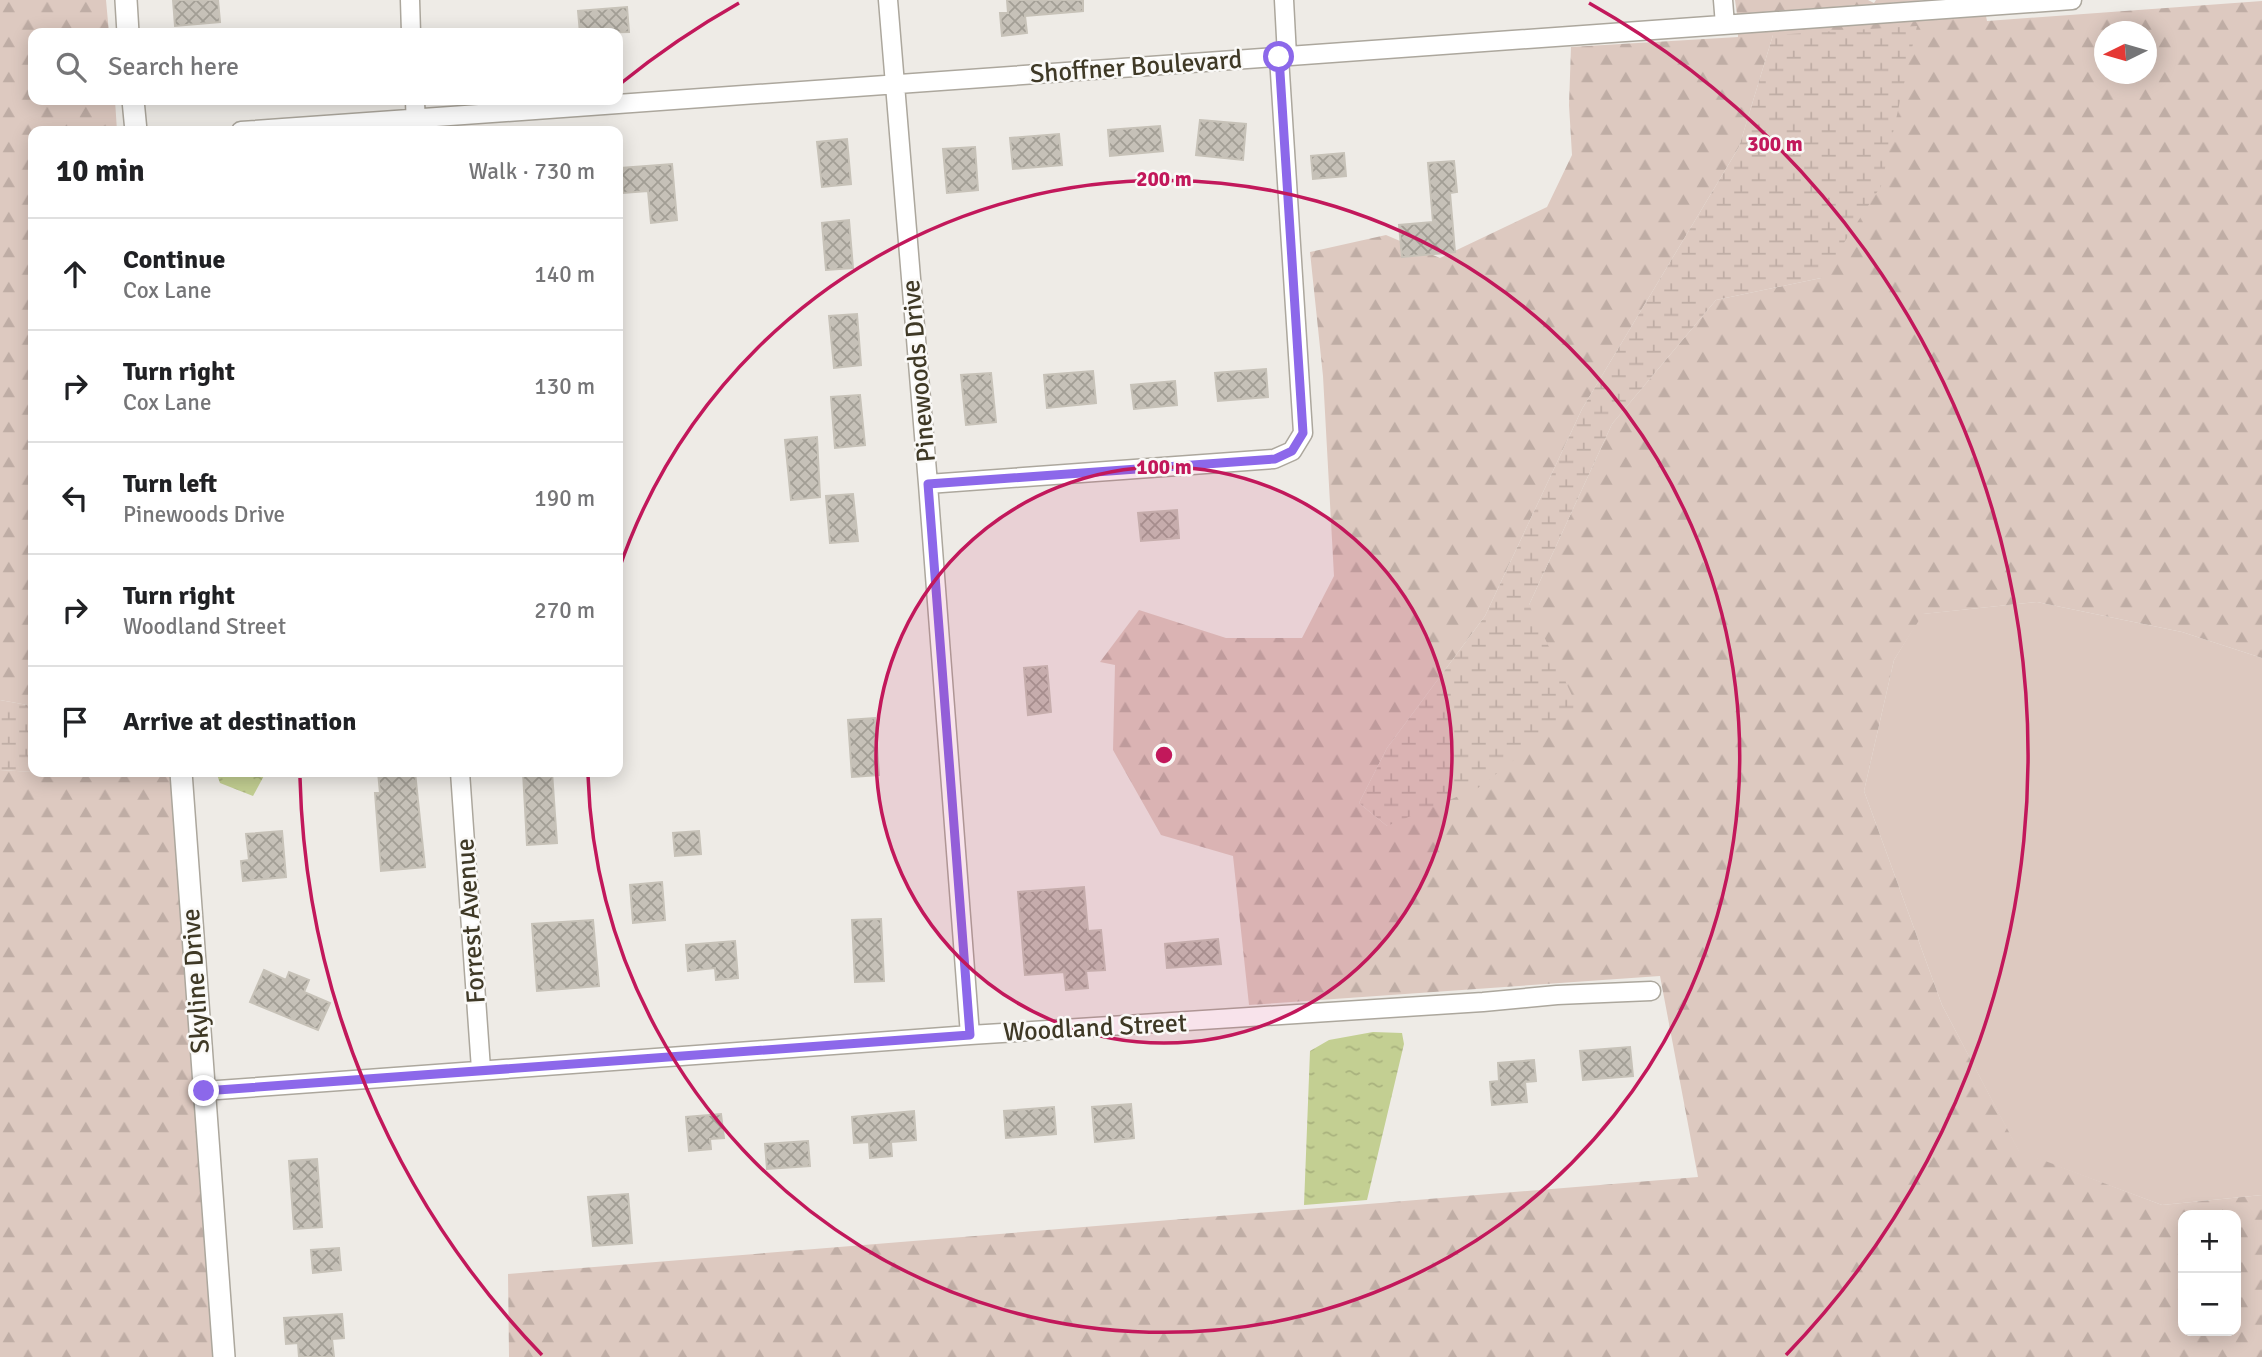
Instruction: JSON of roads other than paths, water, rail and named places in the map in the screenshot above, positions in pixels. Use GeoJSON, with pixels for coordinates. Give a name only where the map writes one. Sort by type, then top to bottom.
{"type":"FeatureCollection","features":[{"type":"Feature","properties":{"kind":"street"},"geometry":{"type":"LineString","coordinates":[[125,0],[128,28]]}},
{"type":"Feature","properties":{"kind":"street"},"geometry":{"type":"LineString","coordinates":[[410,0],[411,28]]}},
{"type":"Feature","properties":{"kind":"street","name":"Pinewoods Drive"},"geometry":{"type":"LineString","coordinates":[[888,0],[970,1035]]}},
{"type":"Feature","properties":{"kind":"street"},"geometry":{"type":"LineString","coordinates":[[928,484],[1275,459],[1292,451],[1303,433],[1283,56],[1284,0]]}},
{"type":"Feature","properties":{"kind":"street"},"geometry":{"type":"LineString","coordinates":[[1723,0],[1725,25]]}},
{"type":"Feature","properties":{"kind":"street","name":"Shoffner Boulevard"},"geometry":{"type":"LineString","coordinates":[[416,126],[895,85],[1725,25],[2002,2],[2072,0]]}},
{"type":"Feature","properties":{"kind":"street"},"geometry":{"type":"LineString","coordinates":[[133,105],[135,126]]}},
{"type":"Feature","properties":{"kind":"street"},"geometry":{"type":"LineString","coordinates":[[415,105],[416,126]]}},
{"type":"Feature","properties":{"kind":"street","name":"Skyline Drive"},"geometry":{"type":"LineString","coordinates":[[181,777],[224,1357]]}},
{"type":"Feature","properties":{"kind":"street","name":"Forrest Avenue"},"geometry":{"type":"LineString","coordinates":[[460,777],[481,1069]]}},
{"type":"Feature","properties":{"kind":"street","name":"Woodland Street"},"geometry":{"type":"LineString","coordinates":[[204,1091],[481,1069],[1651,990]]}},
{"type":"Feature","properties":{"kind":"water"},"geometry":{"type":"Polygon","coordinates":[[[218,777],[263,777],[253,796],[220,783],[218,777]]]}},
{"type":"Feature","properties":{"kind":"water"},"geometry":{"type":"Polygon","coordinates":[[[1373,1032],[1402,1033],[1404,1044],[1367,1200],[1304,1205],[1310,1051],[1329,1040],[1373,1032]]]}}]}
